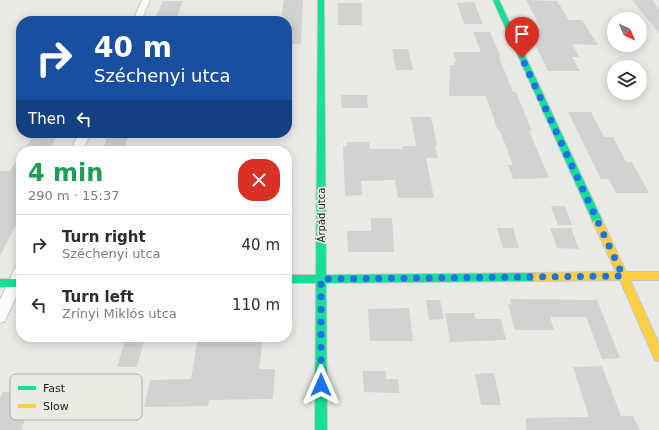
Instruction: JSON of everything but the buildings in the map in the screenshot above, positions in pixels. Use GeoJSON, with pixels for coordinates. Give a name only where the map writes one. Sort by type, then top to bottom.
{"type":"FeatureCollection","features":[{"type":"Feature","properties":{"kind":"street"},"geometry":{"type":"LineString","coordinates":[[139,16],[146,0]]}},
{"type":"Feature","properties":{"kind":"street","name":"Árpád utca"},"geometry":{"type":"LineString","coordinates":[[320,430],[321,0]]}},
{"type":"Feature","properties":{"kind":"street"},"geometry":{"type":"LineString","coordinates":[[496,0],[659,356]]}},
{"type":"Feature","properties":{"kind":"street"},"geometry":{"type":"LineString","coordinates":[[292,279],[659,276]]}},
{"type":"Feature","properties":{"kind":"street"},"geometry":{"type":"LineString","coordinates":[[0,283],[16,280]]}},
{"type":"Feature","properties":{"kind":"street"},"geometry":{"type":"LineString","coordinates":[[0,316],[16,285]]}},
{"type":"Feature","properties":{"kind":"traffic: fast"},"geometry":{"type":"LineString","coordinates":[[321,0],[321,430]]}},
{"type":"Feature","properties":{"kind":"traffic: fast"},"geometry":{"type":"LineString","coordinates":[[496,0],[598,222]]}},
{"type":"Feature","properties":{"kind":"traffic: fast"},"geometry":{"type":"LineString","coordinates":[[292,279],[536,277]]}},
{"type":"Feature","properties":{"kind":"traffic: fast"},"geometry":{"type":"LineString","coordinates":[[0,283],[16,283]]}},
{"type":"Feature","properties":{"kind":"traffic: slow"},"geometry":{"type":"LineString","coordinates":[[598,222],[659,356]]}},
{"type":"Feature","properties":{"kind":"traffic: slow"},"geometry":{"type":"LineString","coordinates":[[536,277],[659,276]]}},
{"type":"Feature","properties":{"kind":"route"},"geometry":{"type":"LineString","coordinates":[[321,385],[321,279],[623,276],[522,58]]}}]}
